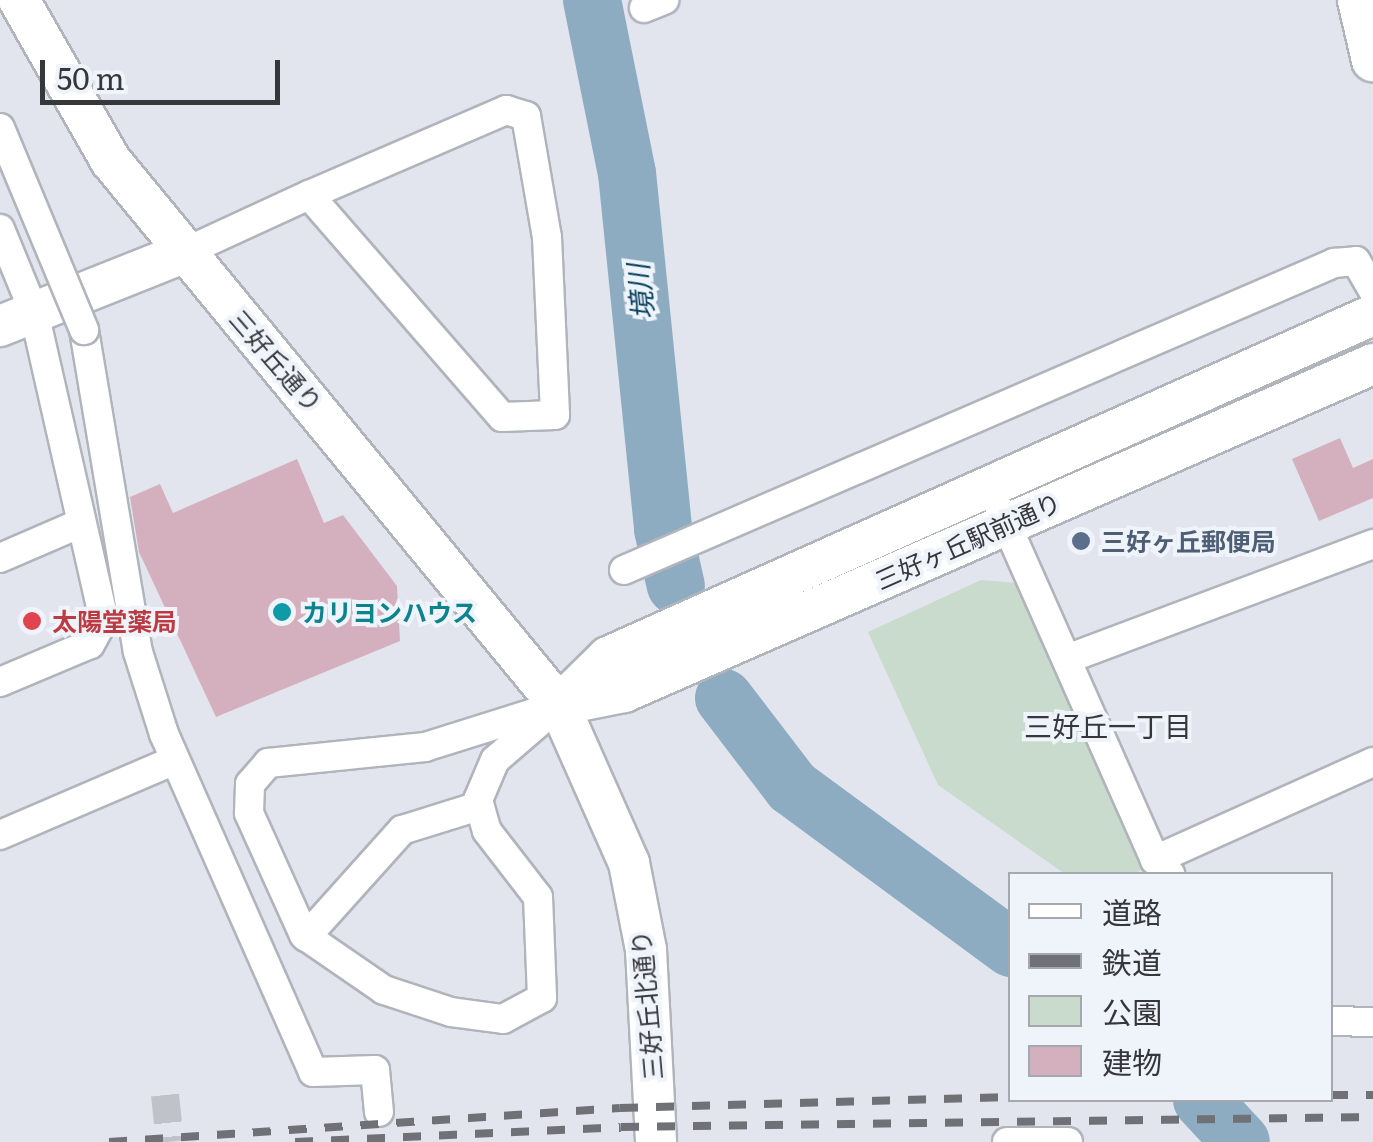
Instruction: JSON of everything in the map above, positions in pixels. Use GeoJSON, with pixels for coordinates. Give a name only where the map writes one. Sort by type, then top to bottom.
{"type":"FeatureCollection","features":[{"type":"Feature","properties":{"kind":"main road"},"geometry":{"type":"LineString","coordinates":[[1359,0],[1373,60]]}},
{"type":"Feature","properties":{"kind":"street","name":"三好丘通り"},"geometry":{"type":"LineString","coordinates":[[19,0],[80,115],[183,252],[455,571],[559,705]]}},
{"type":"Feature","properties":{"kind":"street"},"geometry":{"type":"LineString","coordinates":[[17,319],[183,252],[308,195],[506,110],[526,116],[547,236],[554,415],[502,417],[308,195]]}},
{"type":"Feature","properties":{"kind":"street"},"geometry":{"type":"LineString","coordinates":[[0,128],[84,330],[138,652],[175,760],[314,1072],[375,1070],[379,1112]]}},
{"type":"Feature","properties":{"kind":"street"},"geometry":{"type":"LineString","coordinates":[[0,229],[17,319],[81,523],[100,634],[0,682]]}},
{"type":"Feature","properties":{"kind":"street"},"geometry":{"type":"LineString","coordinates":[[624,570],[1334,263],[1356,261],[1373,290]]}},
{"type":"Feature","properties":{"kind":"street"},"geometry":{"type":"LineString","coordinates":[[559,705],[425,747],[268,763],[250,784],[249,813],[306,937],[384,990],[451,1012],[523,1014],[542,998],[542,911],[487,831],[480,806],[495,760],[559,705],[608,657],[1373,315]]}},
{"type":"Feature","properties":{"kind":"street","name":"三好ヶ丘駅前通り"},"geometry":{"type":"LineString","coordinates":[[559,705],[624,692],[1373,364]]}},
{"type":"Feature","properties":{"kind":"street"},"geometry":{"type":"LineString","coordinates":[[990,486],[1163,867],[1373,762]]}},
{"type":"Feature","properties":{"kind":"street"},"geometry":{"type":"LineString","coordinates":[[0,558],[81,523]]}},
{"type":"Feature","properties":{"kind":"street"},"geometry":{"type":"LineString","coordinates":[[1066,659],[1373,544]]}},
{"type":"Feature","properties":{"kind":"street","name":"三好丘北通り"},"geometry":{"type":"LineString","coordinates":[[559,705],[629,863],[646,950],[656,1142]]}},
{"type":"Feature","properties":{"kind":"street"},"geometry":{"type":"LineString","coordinates":[[0,835],[175,760]]}},
{"type":"Feature","properties":{"kind":"street"},"geometry":{"type":"LineString","coordinates":[[306,937],[402,830],[480,806]]}},
{"type":"Feature","properties":{"kind":"street"},"geometry":{"type":"LineString","coordinates":[[1333,1021],[1373,1022]]}},
{"type":"Feature","properties":{"kind":"street"},"geometry":{"type":"LineString","coordinates":[[1007,1142],[1068,1142]]}},
{"type":"Feature","properties":{"kind":"green space"},"geometry":{"type":"Polygon","coordinates":[[[981,580],[1017,583],[1144,866],[1138,872],[1062,872],[938,785],[868,632],[981,580]]]}},
{"type":"Feature","properties":{"kind":"building"},"geometry":{"type":"Polygon","coordinates":[[[1340,438],[1353,468],[1373,459],[1373,498],[1319,521],[1292,459],[1340,438]]]}},
{"type":"Feature","properties":{"kind":"building","name":"カリヨンハウス"},"geometry":{"type":"Polygon","coordinates":[[[297,459],[324,523],[343,515],[397,586],[400,641],[216,717],[139,552],[130,497],[160,484],[173,513],[297,459]]]}},
{"type":"Feature","properties":{"kind":"waterway","name":"境川"},"geometry":{"type":"LineString","coordinates":[[592,0],[627,173],[663,529],[676,586]]}},
{"type":"Feature","properties":{"kind":"waterway","name":"境川"},"geometry":{"type":"LineString","coordinates":[[724,698],[792,787],[1008,946]]}},
{"type":"Feature","properties":{"kind":"waterway","name":"境川"},"geometry":{"type":"LineString","coordinates":[[1204,1102],[1241,1142]]}},
{"type":"Feature","properties":{"kind":"tunnel"},"geometry":{"type":"LineString","coordinates":[[165,1095],[170,1142]]}},
{"type":"Feature","properties":{"kind":"railway"},"geometry":{"type":"LineString","coordinates":[[1333,1095],[1373,1095]]}},
{"type":"Feature","properties":{"kind":"railway"},"geometry":{"type":"LineString","coordinates":[[109,1142],[620,1108],[1008,1097]]}},
{"type":"Feature","properties":{"kind":"railway"},"geometry":{"type":"LineString","coordinates":[[295,1142],[621,1127],[1373,1117]]}},
{"type":"Feature","properties":{"kind":"place","name":"三好ヶ丘郵便局"},"geometry":{"type":"Point","coordinates":[1081,541]}},
{"type":"Feature","properties":{"kind":"place","name":"カリヨンハウス"},"geometry":{"type":"Point","coordinates":[282,612]}},
{"type":"Feature","properties":{"kind":"place","name":"太陽堂薬局"},"geometry":{"type":"Point","coordinates":[32,621]}},
{"type":"Feature","properties":{"kind":"district","name":"三好丘一丁目"},"geometry":{"type":"Point","coordinates":[1108,725]}}]}
